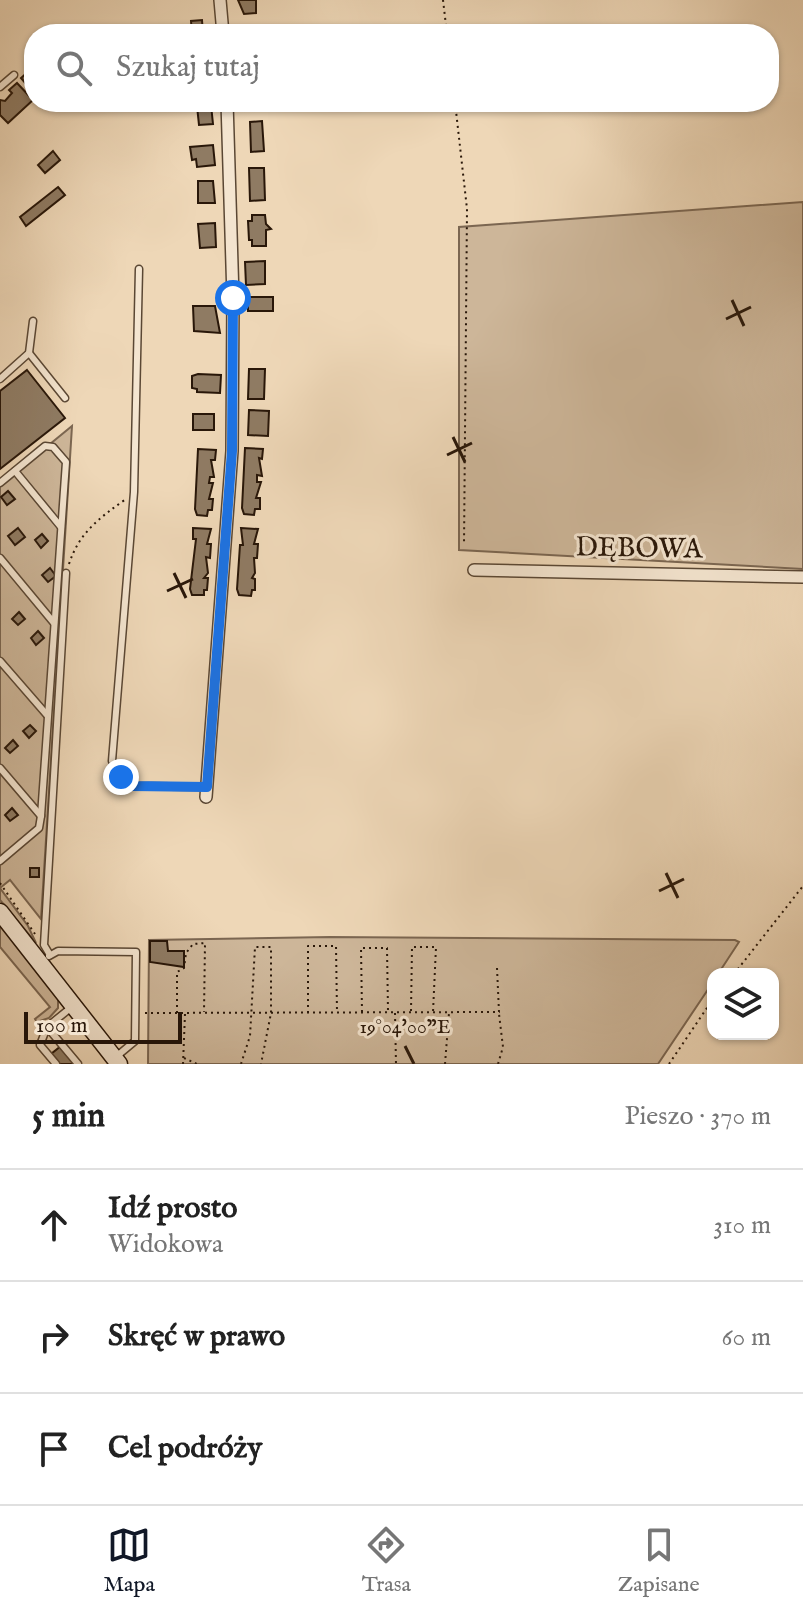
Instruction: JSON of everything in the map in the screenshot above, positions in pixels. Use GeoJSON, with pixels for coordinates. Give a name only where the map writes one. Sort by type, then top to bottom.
{"type":"FeatureCollection","features":[{"type":"Feature","properties":{"kind":"street"},"geometry":{"type":"LineString","coordinates":[[220,0],[222,24]]}},
{"type":"Feature","properties":{"kind":"street"},"geometry":{"type":"LineString","coordinates":[[206,792],[232,451],[233,298],[227,112]]}},
{"type":"Feature","properties":{"kind":"street","name":"DĘBOWA"},"geometry":{"type":"LineString","coordinates":[[474,570],[803,577]]}},
{"type":"Feature","properties":{"kind":"street"},"geometry":{"type":"LineString","coordinates":[[0,912],[46,957],[73,1006],[116,1061]]}},
{"type":"Feature","properties":{"kind":"lane"},"geometry":{"type":"LineString","coordinates":[[0,87],[14,75]]}},
{"type":"Feature","properties":{"kind":"lane"},"geometry":{"type":"LineString","coordinates":[[139,269],[134,492],[112,761],[121,777],[133,786],[206,792]]}},
{"type":"Feature","properties":{"kind":"lane"},"geometry":{"type":"LineString","coordinates":[[0,379],[29,353],[33,321]]}},
{"type":"Feature","properties":{"kind":"lane"},"geometry":{"type":"LineString","coordinates":[[29,353],[65,398]]}},
{"type":"Feature","properties":{"kind":"lane"},"geometry":{"type":"LineString","coordinates":[[0,483],[45,446],[53,447],[66,462],[41,816],[39,828],[0,861]]}},
{"type":"Feature","properties":{"kind":"lane"},"geometry":{"type":"LineString","coordinates":[[15,471],[61,527]]}},
{"type":"Feature","properties":{"kind":"lane"},"geometry":{"type":"LineString","coordinates":[[0,558],[55,623]]}},
{"type":"Feature","properties":{"kind":"lane"},"geometry":{"type":"LineString","coordinates":[[66,573],[44,945],[46,957],[58,951],[136,952],[135,1041],[116,1061]]}},
{"type":"Feature","properties":{"kind":"lane"},"geometry":{"type":"LineString","coordinates":[[0,661],[48,716]]}},
{"type":"Feature","properties":{"kind":"lane"},"geometry":{"type":"LineString","coordinates":[[0,768],[41,816]]}},
{"type":"Feature","properties":{"kind":"lane"},"geometry":{"type":"LineString","coordinates":[[56,1064],[40,1045],[47,1027],[73,1006]]}},
{"type":"Feature","properties":{"kind":"lane"},"geometry":{"type":"LineString","coordinates":[[47,1027],[78,1064]]}},
{"type":"Feature","properties":{"kind":"path"},"geometry":{"type":"LineString","coordinates":[[443,0],[446,24]]}},
{"type":"Feature","properties":{"kind":"path"},"geometry":{"type":"LineString","coordinates":[[456,112],[467,209],[464,545]]}},
{"type":"Feature","properties":{"kind":"path"},"geometry":{"type":"LineString","coordinates":[[66,573],[76,543],[95,521],[134,492]]}},
{"type":"Feature","properties":{"kind":"path"},"geometry":{"type":"LineString","coordinates":[[0,883],[30,923],[46,957]]}},
{"type":"Feature","properties":{"kind":"path"},"geometry":{"type":"LineString","coordinates":[[739,968],[803,886]]}},
{"type":"Feature","properties":{"kind":"path"},"geometry":{"type":"LineString","coordinates":[[177,1013],[177,972],[184,968],[186,953],[193,944],[205,943],[204,1013]]}},
{"type":"Feature","properties":{"kind":"path"},"geometry":{"type":"LineString","coordinates":[[308,1013],[308,946],[336,946],[337,1013]]}},
{"type":"Feature","properties":{"kind":"path"},"geometry":{"type":"LineString","coordinates":[[241,1064],[250,1036],[255,947],[271,947],[271,1013],[261,1064]]}},
{"type":"Feature","properties":{"kind":"path"},"geometry":{"type":"LineString","coordinates":[[411,1013],[412,947],[436,947],[433,1012]]}},
{"type":"Feature","properties":{"kind":"path"},"geometry":{"type":"LineString","coordinates":[[362,1013],[361,948],[387,948],[388,1013]]}},
{"type":"Feature","properties":{"kind":"path"},"geometry":{"type":"LineString","coordinates":[[497,968],[503,1047],[498,1064]]}},
{"type":"Feature","properties":{"kind":"path"},"geometry":{"type":"LineString","coordinates":[[669,1064],[707,1008]]}},
{"type":"Feature","properties":{"kind":"path"},"geometry":{"type":"LineString","coordinates":[[445,1064],[449,1012]]}},
{"type":"Feature","properties":{"kind":"path"},"geometry":{"type":"LineString","coordinates":[[136,1013],[499,1012]]}},
{"type":"Feature","properties":{"kind":"path"},"geometry":{"type":"LineString","coordinates":[[183,1064],[185,1013]]}},
{"type":"Feature","properties":{"kind":"path"},"geometry":{"type":"LineString","coordinates":[[395,1013],[396,1064]]}},
{"type":"Feature","properties":{"kind":"path"},"geometry":{"type":"LineString","coordinates":[[183,1058],[197,1064]]}},
{"type":"Feature","properties":{"kind":"shaded area"},"geometry":{"type":"Polygon","coordinates":[[[803,202],[803,569],[459,550],[459,227],[803,202]]]}},
{"type":"Feature","properties":{"kind":"shaded area"},"geometry":{"type":"Polygon","coordinates":[[[72,426],[41,919],[10,880],[0,888],[0,485],[72,426]]]}},
{"type":"Feature","properties":{"kind":"shaded area"},"geometry":{"type":"Polygon","coordinates":[[[0,888],[28,926],[36,943],[0,900],[0,888]]]}},
{"type":"Feature","properties":{"kind":"shaded area"},"geometry":{"type":"Polygon","coordinates":[[[0,924],[58,998],[58,1008],[49,1018],[37,1022],[35,1019],[50,1007],[0,947],[0,924]]]}},
{"type":"Feature","properties":{"kind":"shaded area"},"geometry":{"type":"Polygon","coordinates":[[[330,937],[739,942],[722,968],[707,968],[707,991],[658,1064],[148,1064],[149,940],[330,937]]]}},
{"type":"Feature","properties":{"kind":"building"},"geometry":{"type":"Polygon","coordinates":[[[238,0],[256,0],[256,13],[244,14],[238,0]]]}},
{"type":"Feature","properties":{"kind":"building"},"geometry":{"type":"Polygon","coordinates":[[[17,83],[24,90],[24,108],[8,123],[0,115],[0,100],[5,101],[12,93],[9,90],[17,83]]]}},
{"type":"Feature","properties":{"kind":"building"},"geometry":{"type":"Polygon","coordinates":[[[198,112],[212,112],[213,124],[199,125],[198,112]]]}},
{"type":"Feature","properties":{"kind":"building"},"geometry":{"type":"Polygon","coordinates":[[[262,121],[264,151],[251,152],[250,122],[262,121]]]}},
{"type":"Feature","properties":{"kind":"building"},"geometry":{"type":"Polygon","coordinates":[[[213,145],[215,165],[197,167],[196,159],[192,160],[190,147],[213,145]]]}},
{"type":"Feature","properties":{"kind":"building"},"geometry":{"type":"Polygon","coordinates":[[[53,151],[60,160],[45,173],[38,165],[53,151]]]}},
{"type":"Feature","properties":{"kind":"building"},"geometry":{"type":"Polygon","coordinates":[[[249,168],[264,168],[265,200],[250,201],[249,168]]]}},
{"type":"Feature","properties":{"kind":"building"},"geometry":{"type":"Polygon","coordinates":[[[198,181],[213,181],[215,203],[198,203],[198,181]]]}},
{"type":"Feature","properties":{"kind":"building"},"geometry":{"type":"Polygon","coordinates":[[[58,187],[65,195],[26,226],[20,217],[58,187]]]}},
{"type":"Feature","properties":{"kind":"building"},"geometry":{"type":"Polygon","coordinates":[[[252,215],[265,215],[266,224],[271,229],[266,230],[266,246],[252,246],[252,240],[249,240],[248,221],[252,221],[252,215]]]}},
{"type":"Feature","properties":{"kind":"building"},"geometry":{"type":"Polygon","coordinates":[[[215,223],[216,247],[200,248],[198,224],[215,223]]]}},
{"type":"Feature","properties":{"kind":"building"},"geometry":{"type":"Polygon","coordinates":[[[265,261],[265,284],[246,285],[245,262],[265,261]]]}},
{"type":"Feature","properties":{"kind":"building"},"geometry":{"type":"Polygon","coordinates":[[[248,297],[273,297],[273,311],[248,311],[248,297]]]}},
{"type":"Feature","properties":{"kind":"building"},"geometry":{"type":"Polygon","coordinates":[[[193,306],[215,306],[220,333],[194,331],[193,306]]]}},
{"type":"Feature","properties":{"kind":"building"},"geometry":{"type":"Polygon","coordinates":[[[249,369],[265,369],[264,399],[248,399],[249,369]]]}},
{"type":"Feature","properties":{"kind":"building"},"geometry":{"type":"Polygon","coordinates":[[[27,370],[65,418],[0,469],[0,391],[27,370]]]}},
{"type":"Feature","properties":{"kind":"building"},"geometry":{"type":"Polygon","coordinates":[[[221,375],[220,393],[197,392],[192,388],[192,376],[221,375]]]}},
{"type":"Feature","properties":{"kind":"building"},"geometry":{"type":"Polygon","coordinates":[[[249,410],[269,411],[268,436],[248,435],[249,410]]]}},
{"type":"Feature","properties":{"kind":"building"},"geometry":{"type":"Polygon","coordinates":[[[193,414],[214,414],[214,430],[193,430],[193,414]]]}},
{"type":"Feature","properties":{"kind":"building"},"geometry":{"type":"Polygon","coordinates":[[[245,448],[263,449],[262,459],[259,458],[262,476],[257,475],[257,482],[261,482],[256,498],[260,498],[260,509],[255,509],[254,515],[244,514],[242,508],[245,448]]]}},
{"type":"Feature","properties":{"kind":"building"},"geometry":{"type":"Polygon","coordinates":[[[198,449],[216,450],[215,460],[211,460],[214,477],[210,477],[209,483],[213,483],[209,499],[213,499],[212,510],[208,510],[207,516],[197,515],[195,509],[198,449]]]}},
{"type":"Feature","properties":{"kind":"building"},"geometry":{"type":"Polygon","coordinates":[[[8,491],[15,499],[7,505],[1,497],[8,491]]]}},
{"type":"Feature","properties":{"kind":"building"},"geometry":{"type":"Polygon","coordinates":[[[18,528],[25,537],[15,545],[8,536],[18,528]]]}},
{"type":"Feature","properties":{"kind":"building"},"geometry":{"type":"Polygon","coordinates":[[[193,528],[211,529],[207,544],[211,544],[210,558],[206,557],[208,573],[204,578],[208,578],[207,590],[204,590],[204,595],[192,595],[190,589],[196,539],[193,539],[193,528]]]}},
{"type":"Feature","properties":{"kind":"building"},"geometry":{"type":"Polygon","coordinates":[[[241,528],[258,529],[254,544],[258,544],[257,558],[254,558],[255,573],[252,578],[255,579],[255,590],[252,590],[251,596],[239,595],[237,589],[240,545],[243,545],[241,528]]]}},
{"type":"Feature","properties":{"kind":"building"},"geometry":{"type":"Polygon","coordinates":[[[42,534],[48,541],[41,548],[35,540],[42,534]]]}},
{"type":"Feature","properties":{"kind":"building"},"geometry":{"type":"Polygon","coordinates":[[[50,568],[56,576],[48,582],[42,575],[50,568]]]}},
{"type":"Feature","properties":{"kind":"building"},"geometry":{"type":"Polygon","coordinates":[[[19,612],[25,619],[18,625],[12,619],[19,612]]]}},
{"type":"Feature","properties":{"kind":"building"},"geometry":{"type":"Polygon","coordinates":[[[38,631],[44,638],[36,645],[31,638],[38,631]]]}},
{"type":"Feature","properties":{"kind":"building"},"geometry":{"type":"Polygon","coordinates":[[[30,725],[36,731],[29,738],[23,731],[30,725]]]}},
{"type":"Feature","properties":{"kind":"building"},"geometry":{"type":"Polygon","coordinates":[[[13,740],[18,746],[10,753],[5,748],[13,740]]]}},
{"type":"Feature","properties":{"kind":"building"},"geometry":{"type":"Polygon","coordinates":[[[12,808],[18,815],[10,821],[5,815],[12,808]]]}},
{"type":"Feature","properties":{"kind":"building"},"geometry":{"type":"Polygon","coordinates":[[[30,868],[39,868],[39,877],[30,877],[30,868]]]}},
{"type":"Feature","properties":{"kind":"building"},"geometry":{"type":"Polygon","coordinates":[[[150,941],[167,941],[168,951],[184,951],[184,967],[150,962],[150,941]]]}},
{"type":"Feature","properties":{"kind":"building"},"geometry":{"type":"Polygon","coordinates":[[[61,1046],[75,1064],[59,1064],[51,1054],[61,1046]]]}},
{"type":"Feature","properties":{"kind":"route"},"geometry":{"type":"LineString","coordinates":[[121,777],[133,786],[207,787],[232,451],[233,298]]}}]}
